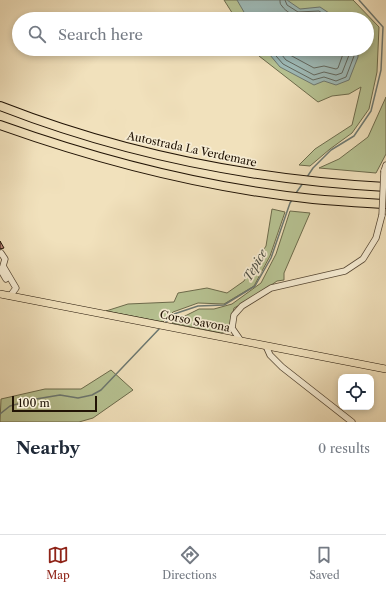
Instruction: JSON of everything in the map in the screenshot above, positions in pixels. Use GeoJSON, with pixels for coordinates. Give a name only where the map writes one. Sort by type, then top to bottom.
{"type":"FeatureCollection","features":[{"type":"Feature","properties":{"kind":"highway","name":"Autostrada La Verdemare"},"geometry":{"type":"LineString","coordinates":[[0,106],[68,130],[108,142],[230,170],[320,182],[386,187]]}},
{"type":"Feature","properties":{"kind":"highway"},"geometry":{"type":"LineString","coordinates":[[0,125],[71,148],[149,170],[239,189],[313,199],[386,204]]}},
{"type":"Feature","properties":{"kind":"main road","name":"Corso Savona"},"geometry":{"type":"LineString","coordinates":[[0,294],[12,294],[178,329],[386,370]]}},
{"type":"Feature","properties":{"kind":"street"},"geometry":{"type":"LineString","coordinates":[[241,341],[232,328],[234,315],[242,306],[271,288],[345,271],[363,259],[376,238],[382,215],[385,168]]}},
{"type":"Feature","properties":{"kind":"street"},"geometry":{"type":"LineString","coordinates":[[1,253],[5,259],[3,266],[16,288],[12,294]]}},
{"type":"Feature","properties":{"kind":"street"},"geometry":{"type":"LineString","coordinates":[[0,269],[12,294]]}},
{"type":"Feature","properties":{"kind":"street"},"geometry":{"type":"LineString","coordinates":[[266,346],[270,355],[282,366],[352,422]]}},
{"type":"Feature","properties":{"kind":"green space"},"geometry":{"type":"Polygon","coordinates":[[[224,0],[353,0],[365,12],[232,12],[224,0]]]}},
{"type":"Feature","properties":{"kind":"green space"},"geometry":{"type":"Polygon","coordinates":[[[374,22],[379,27],[377,72],[369,109],[352,133],[310,166],[299,165],[315,149],[352,125],[361,87],[349,94],[332,96],[318,102],[259,56],[374,56],[374,22]]]}},
{"type":"Feature","properties":{"kind":"green space"},"geometry":{"type":"Polygon","coordinates":[[[386,97],[386,154],[376,173],[319,168],[339,159],[368,137],[386,97]]]}},
{"type":"Feature","properties":{"kind":"green space"},"geometry":{"type":"Polygon","coordinates":[[[272,209],[285,212],[270,256],[254,286],[224,304],[198,303],[173,312],[163,322],[106,311],[128,304],[174,302],[178,293],[207,288],[227,293],[244,281],[266,246],[272,209]]]}},
{"type":"Feature","properties":{"kind":"green space"},"geometry":{"type":"Polygon","coordinates":[[[290,211],[310,213],[284,273],[284,280],[277,281],[251,299],[234,308],[229,330],[221,333],[172,323],[199,309],[214,309],[232,304],[261,283],[276,254],[290,211]]]}},
{"type":"Feature","properties":{"kind":"green space"},"geometry":{"type":"Polygon","coordinates":[[[111,370],[133,390],[93,418],[79,422],[0,422],[1,399],[45,389],[81,389],[111,370]]]}},
{"type":"Feature","properties":{"kind":"water"},"geometry":{"type":"Polygon","coordinates":[[[237,0],[287,0],[300,9],[320,7],[328,12],[244,12],[237,0]]]}},
{"type":"Feature","properties":{"kind":"water"},"geometry":{"type":"Polygon","coordinates":[[[271,56],[358,56],[349,80],[336,85],[324,81],[314,85],[280,67],[271,56]]]}},
{"type":"Feature","properties":{"kind":"waterway","name":"Tepice"},"geometry":{"type":"LineString","coordinates":[[359,0],[370,12]]}},
{"type":"Feature","properties":{"kind":"waterway","name":"Tepice"},"geometry":{"type":"LineString","coordinates":[[307,177],[313,168],[331,150],[354,136],[371,111],[381,70],[383,27],[374,17]]}},
{"type":"Feature","properties":{"kind":"waterway","name":"Tepice"},"geometry":{"type":"LineString","coordinates":[[296,193],[303,183]]}},
{"type":"Feature","properties":{"kind":"waterway","name":"Tepice"},"geometry":{"type":"LineString","coordinates":[[164,324],[174,314],[198,306],[224,305],[255,286],[271,258],[292,200]]}},
{"type":"Feature","properties":{"kind":"waterway","name":"Tepice"},"geometry":{"type":"LineString","coordinates":[[0,414],[10,406],[36,399],[60,395],[78,398],[92,395],[101,390],[160,328]]}}]}
